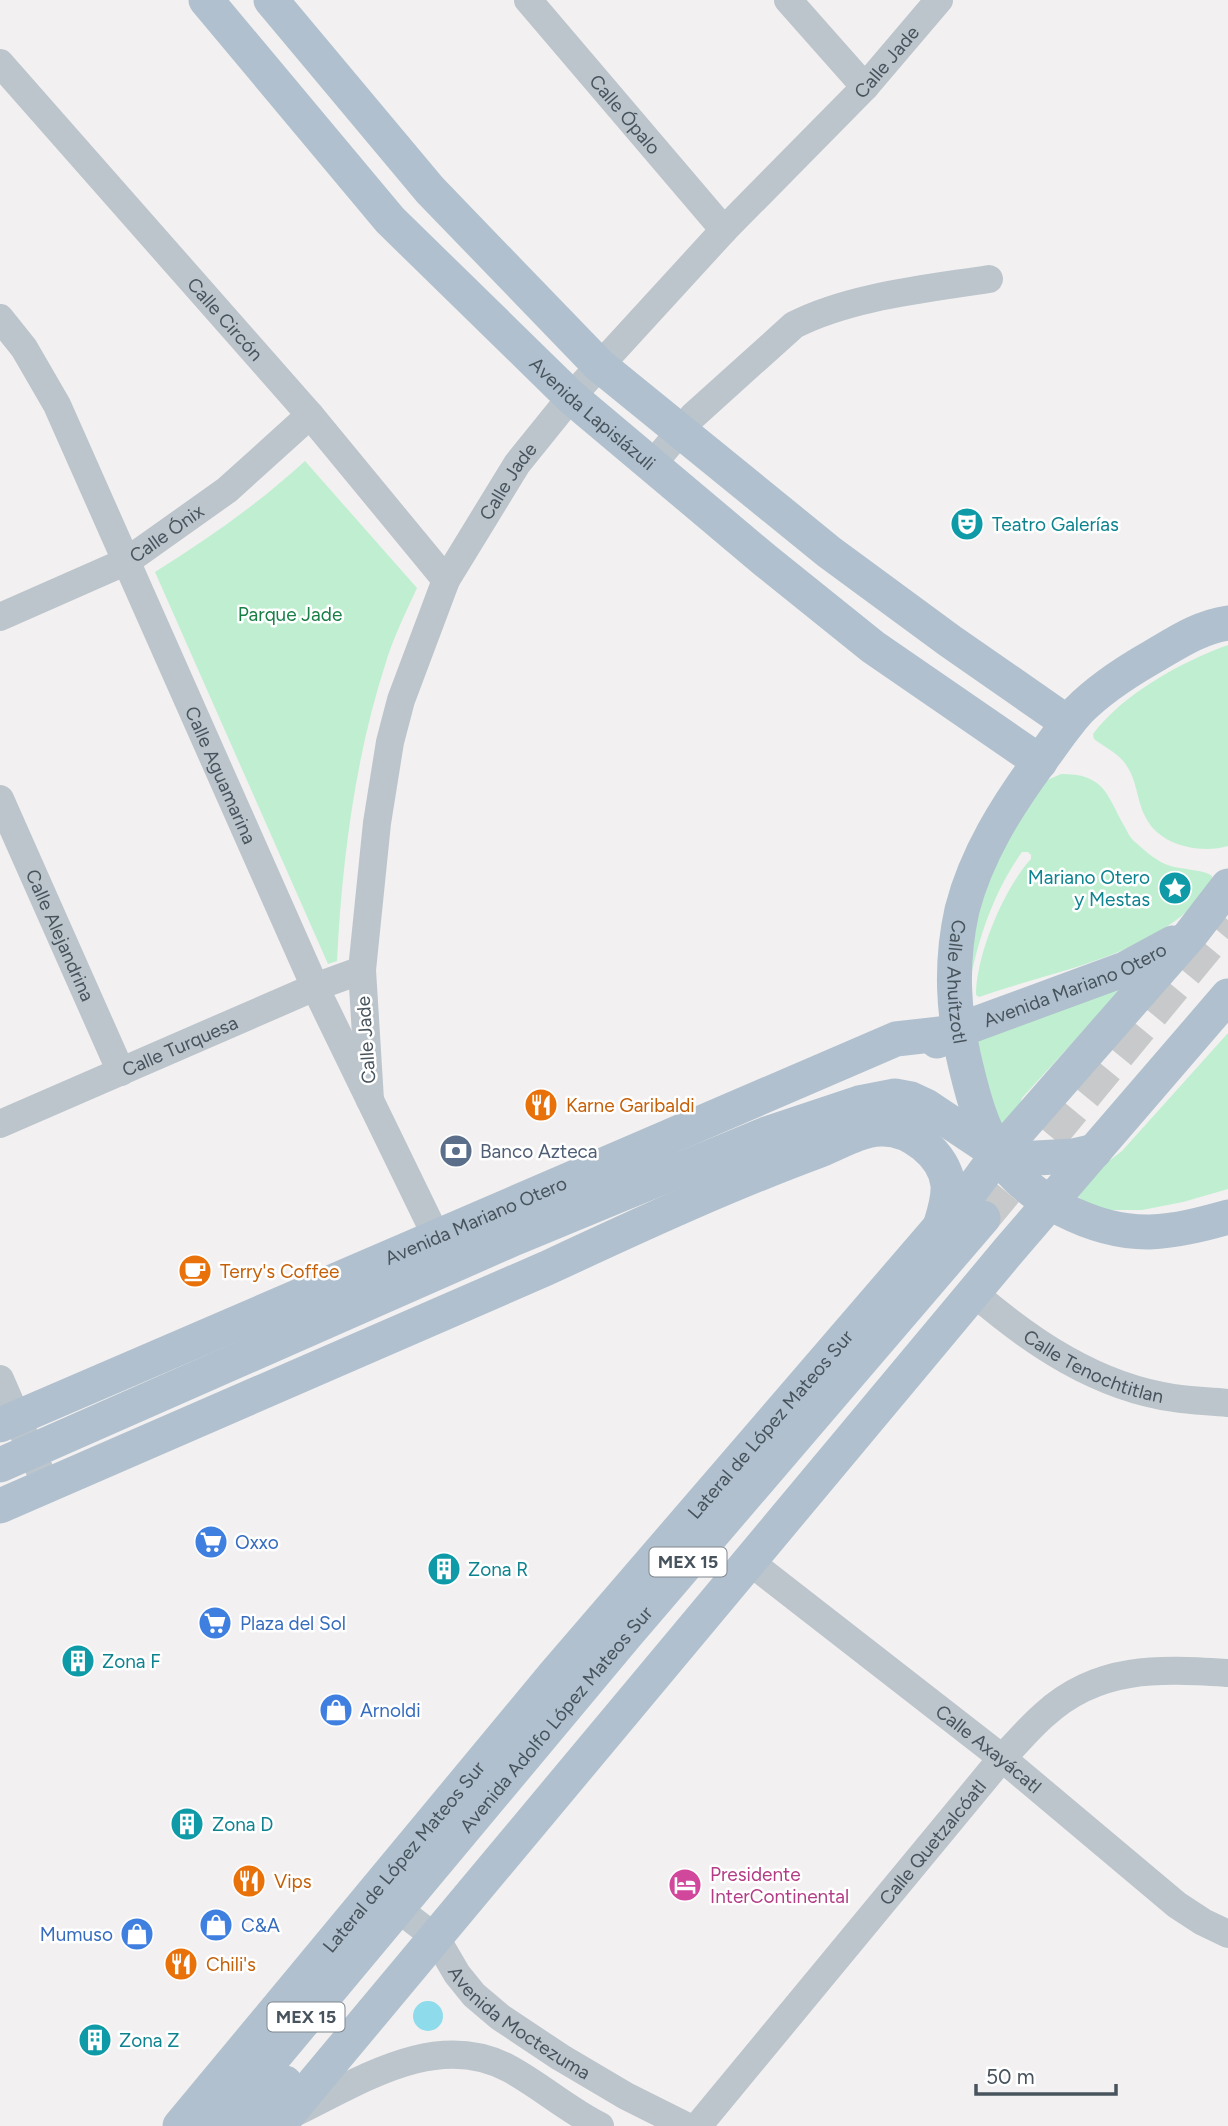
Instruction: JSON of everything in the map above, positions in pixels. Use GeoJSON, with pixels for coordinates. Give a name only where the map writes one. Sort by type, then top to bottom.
{"type":"FeatureCollection","features":[{"type":"Feature","properties":{"kind":"main road","name":"Avenida Lapislázuli"},"geometry":{"type":"LineString","coordinates":[[206,0],[390,220],[571,397],[651,466],[873,647],[1028,754]]}},
{"type":"Feature","properties":{"kind":"main road","name":"Avenida Lapislázuli"},"geometry":{"type":"LineString","coordinates":[[271,0],[430,190],[599,365],[830,552],[1056,715]]}},
{"type":"Feature","properties":{"kind":"main road","name":"Calle Ahuítzotl"},"geometry":{"type":"LineString","coordinates":[[1228,623],[1190,635],[1125,673],[1081,708],[1056,715],[1028,754],[1019,789],[989,841],[972,879],[962,910],[954,970],[957,1032],[978,1111],[998,1154],[1024,1182],[1050,1203],[1080,1219],[1102,1226],[1150,1232],[1192,1227],[1228,1217]]}},
{"type":"Feature","properties":{"kind":"main road","name":"Lateral de López Mateos Sur"},"geometry":{"type":"LineString","coordinates":[[180,2126],[406,1916],[750,1562],[974,1293],[993,1218],[998,1154],[1191,933],[1228,886]]}},
{"type":"Feature","properties":{"kind":"main road","name":"Avenida Mariano Otero"},"geometry":{"type":"LineString","coordinates":[[769,1133],[808,1102],[957,1032],[1125,969],[1191,933]]}},
{"type":"Feature","properties":{"kind":"main road","name":"Lateral de López Mateos Sur"},"geometry":{"type":"LineString","coordinates":[[281,2122],[555,1674],[940,1227],[993,1218],[1050,1203],[1228,996]]}},
{"type":"Feature","properties":{"kind":"main road","name":"Avenida Mariano Otero"},"geometry":{"type":"LineString","coordinates":[[8,1421],[896,1039],[957,1032]]}},
{"type":"Feature","properties":{"kind":"main road","name":"Avenida Mariano Otero"},"geometry":{"type":"LineString","coordinates":[[16,1458],[638,1186],[769,1133],[859,1103],[895,1096],[911,1099],[998,1154],[1018,1159],[1073,1156],[1095,1151]]}},
{"type":"Feature","properties":{"kind":"main road"},"geometry":{"type":"LineString","coordinates":[[796,1157],[811,1141],[859,1103]]}},
{"type":"Feature","properties":{"kind":"main road"},"geometry":{"type":"LineString","coordinates":[[0,1506],[796,1157],[872,1130],[886,1129],[911,1136],[924,1144],[938,1161],[947,1178],[947,1199],[940,1227]]}},
{"type":"Feature","properties":{"kind":"main road"},"geometry":{"type":"LineString","coordinates":[[515,1238],[635,1150]]}},
{"type":"Feature","properties":{"kind":"main road"},"geometry":{"type":"LineString","coordinates":[[617,1236],[638,1186]]}},
{"type":"Feature","properties":{"kind":"main road","name":"Avenida Adolfo López Mateos Sur"},"geometry":{"type":"LineString","coordinates":[[249,2126],[406,1916],[625,1636],[993,1218]]}},
{"type":"Feature","properties":{"kind":"main road"},"geometry":{"type":"LineString","coordinates":[[198,1339],[273,1344]]}},
{"type":"Feature","properties":{"kind":"main road","name":"Avenida Adolfo López Mateos Sur"},"geometry":{"type":"LineString","coordinates":[[216,2126],[406,1916]]}},
{"type":"Feature","properties":{"kind":"street","name":"Calle Ópalo"},"geometry":{"type":"LineString","coordinates":[[528,0],[724,230]]}},
{"type":"Feature","properties":{"kind":"street"},"geometry":{"type":"LineString","coordinates":[[788,0],[865,87]]}},
{"type":"Feature","properties":{"kind":"street","name":"Calle Jade"},"geometry":{"type":"LineString","coordinates":[[370,1100],[362,970],[377,823],[390,742],[401,700],[446,580],[517,464],[571,397],[724,230],[865,87],[939,0]]}},
{"type":"Feature","properties":{"kind":"street","name":"Calle Circón"},"geometry":{"type":"LineString","coordinates":[[0,63],[310,415],[446,580]]}},
{"type":"Feature","properties":{"kind":"street"},"geometry":{"type":"LineString","coordinates":[[651,466],[693,416],[794,325],[883,296],[989,279]]}},
{"type":"Feature","properties":{"kind":"street","name":"Calle Aguamarina"},"geometry":{"type":"LineString","coordinates":[[0,318],[24,348],[57,405],[315,987],[437,1238]]}},
{"type":"Feature","properties":{"kind":"street","name":"Calle Ónix"},"geometry":{"type":"LineString","coordinates":[[0,617],[127,561],[227,490],[310,415]]}},
{"type":"Feature","properties":{"kind":"street","name":"Calle Alejandrina"},"geometry":{"type":"LineString","coordinates":[[0,799],[121,1072]]}},
{"type":"Feature","properties":{"kind":"street","name":"Calle Turquesa"},"geometry":{"type":"LineString","coordinates":[[0,1124],[315,987],[362,970]]}},
{"type":"Feature","properties":{"kind":"street","name":"Calle Tenochtitlan"},"geometry":{"type":"LineString","coordinates":[[974,1293],[1031,1339],[1063,1359],[1099,1375],[1172,1398],[1228,1403]]}},
{"type":"Feature","properties":{"kind":"street"},"geometry":{"type":"LineString","coordinates":[[0,1379],[16,1458],[47,1486]]}},
{"type":"Feature","properties":{"kind":"street","name":"Calle Axayácatl"},"geometry":{"type":"LineString","coordinates":[[750,1562],[1002,1758],[1177,1905],[1228,1934]]}},
{"type":"Feature","properties":{"kind":"street","name":"Calle Quetzalcóatl"},"geometry":{"type":"LineString","coordinates":[[698,2126],[1002,1758],[1045,1713],[1087,1685],[1133,1672],[1160,1670],[1228,1673]]}},
{"type":"Feature","properties":{"kind":"street","name":"Avenida Moctezuma"},"geometry":{"type":"LineString","coordinates":[[406,1916],[474,1995],[500,2017],[626,2096],[686,2126]]}},
{"type":"Feature","properties":{"kind":"street","name":"Avenida Moctezuma"},"geometry":{"type":"LineString","coordinates":[[281,2122],[398,2064],[421,2057],[461,2055],[480,2057],[511,2069],[600,2126]]}},
{"type":"Feature","properties":{"kind":"green space","name":"Parque Jade"},"geometry":{"type":"Polygon","coordinates":[[[305,461],[417,588],[389,652],[366,735],[342,885],[337,961],[328,964],[155,572],[233,520],[305,461]]]}},
{"type":"Feature","properties":{"kind":"green space"},"geometry":{"type":"Polygon","coordinates":[[[1228,645],[1228,846],[1206,849],[1182,846],[1152,828],[1143,811],[1129,769],[1118,756],[1094,739],[1093,734],[1105,719],[1154,681],[1191,660],[1228,645]]]}},
{"type":"Feature","properties":{"kind":"green space"},"geometry":{"type":"Polygon","coordinates":[[[1061,774],[1086,777],[1095,781],[1107,794],[1131,838],[1153,857],[1170,866],[1208,874],[1212,876],[1212,881],[1184,914],[1136,944],[1085,964],[979,997],[976,995],[977,979],[986,942],[1002,904],[1031,855],[1022,852],[1004,881],[984,927],[971,976],[966,974],[987,872],[1045,781],[1061,774]]]}},
{"type":"Feature","properties":{"kind":"green space"},"geometry":{"type":"Polygon","coordinates":[[[1129,981],[1022,1098],[1013,1129],[996,1129],[974,1038],[1129,981]]]}},
{"type":"Feature","properties":{"kind":"green space"},"geometry":{"type":"Polygon","coordinates":[[[1228,1033],[1228,1189],[1142,1210],[1098,1210],[1071,1190],[1122,1151],[1228,1033]]]}},
{"type":"Feature","properties":{"kind":"water"},"geometry":{"type":"Polygon","coordinates":[[[428,2001],[434,2002],[442,2010],[442,2022],[434,2030],[428,2031],[422,2030],[414,2022],[413,2016],[414,2010],[422,2002],[428,2001]]]}},
{"type":"Feature","properties":{"kind":"tunnel"},"geometry":{"type":"LineString","coordinates":[[983,1218],[1228,920]]}},
{"type":"Feature","properties":{"kind":"place","name":"Teatro Galerías"},"geometry":{"type":"Point","coordinates":[967,524]}},
{"type":"Feature","properties":{"kind":"place","name":"Mariano Otero y Mestas"},"geometry":{"type":"Point","coordinates":[1175,888]}},
{"type":"Feature","properties":{"kind":"place","name":"Karne Garibaldi"},"geometry":{"type":"Point","coordinates":[541,1105]}},
{"type":"Feature","properties":{"kind":"place","name":"Banco Azteca"},"geometry":{"type":"Point","coordinates":[456,1151]}},
{"type":"Feature","properties":{"kind":"place","name":"Terry's Coffee"},"geometry":{"type":"Point","coordinates":[195,1271]}},
{"type":"Feature","properties":{"kind":"place","name":"Oxxo"},"geometry":{"type":"Point","coordinates":[211,1542]}},
{"type":"Feature","properties":{"kind":"place","name":"Zona R"},"geometry":{"type":"Point","coordinates":[444,1569]}},
{"type":"Feature","properties":{"kind":"place","name":"Plaza del Sol"},"geometry":{"type":"Point","coordinates":[215,1623]}},
{"type":"Feature","properties":{"kind":"place","name":"Zona F"},"geometry":{"type":"Point","coordinates":[78,1661]}},
{"type":"Feature","properties":{"kind":"place","name":"Arnoldi"},"geometry":{"type":"Point","coordinates":[336,1710]}},
{"type":"Feature","properties":{"kind":"place","name":"Zona D"},"geometry":{"type":"Point","coordinates":[187,1824]}},
{"type":"Feature","properties":{"kind":"place","name":"Vips"},"geometry":{"type":"Point","coordinates":[249,1881]}},
{"type":"Feature","properties":{"kind":"place","name":"Presidente InterContinental"},"geometry":{"type":"Point","coordinates":[685,1885]}},
{"type":"Feature","properties":{"kind":"place","name":"C&A"},"geometry":{"type":"Point","coordinates":[216,1925]}},
{"type":"Feature","properties":{"kind":"place","name":"Mumuso"},"geometry":{"type":"Point","coordinates":[137,1934]}},
{"type":"Feature","properties":{"kind":"place","name":"Chili's"},"geometry":{"type":"Point","coordinates":[181,1964]}},
{"type":"Feature","properties":{"kind":"place","name":"Zona Z"},"geometry":{"type":"Point","coordinates":[95,2040]}}]}
